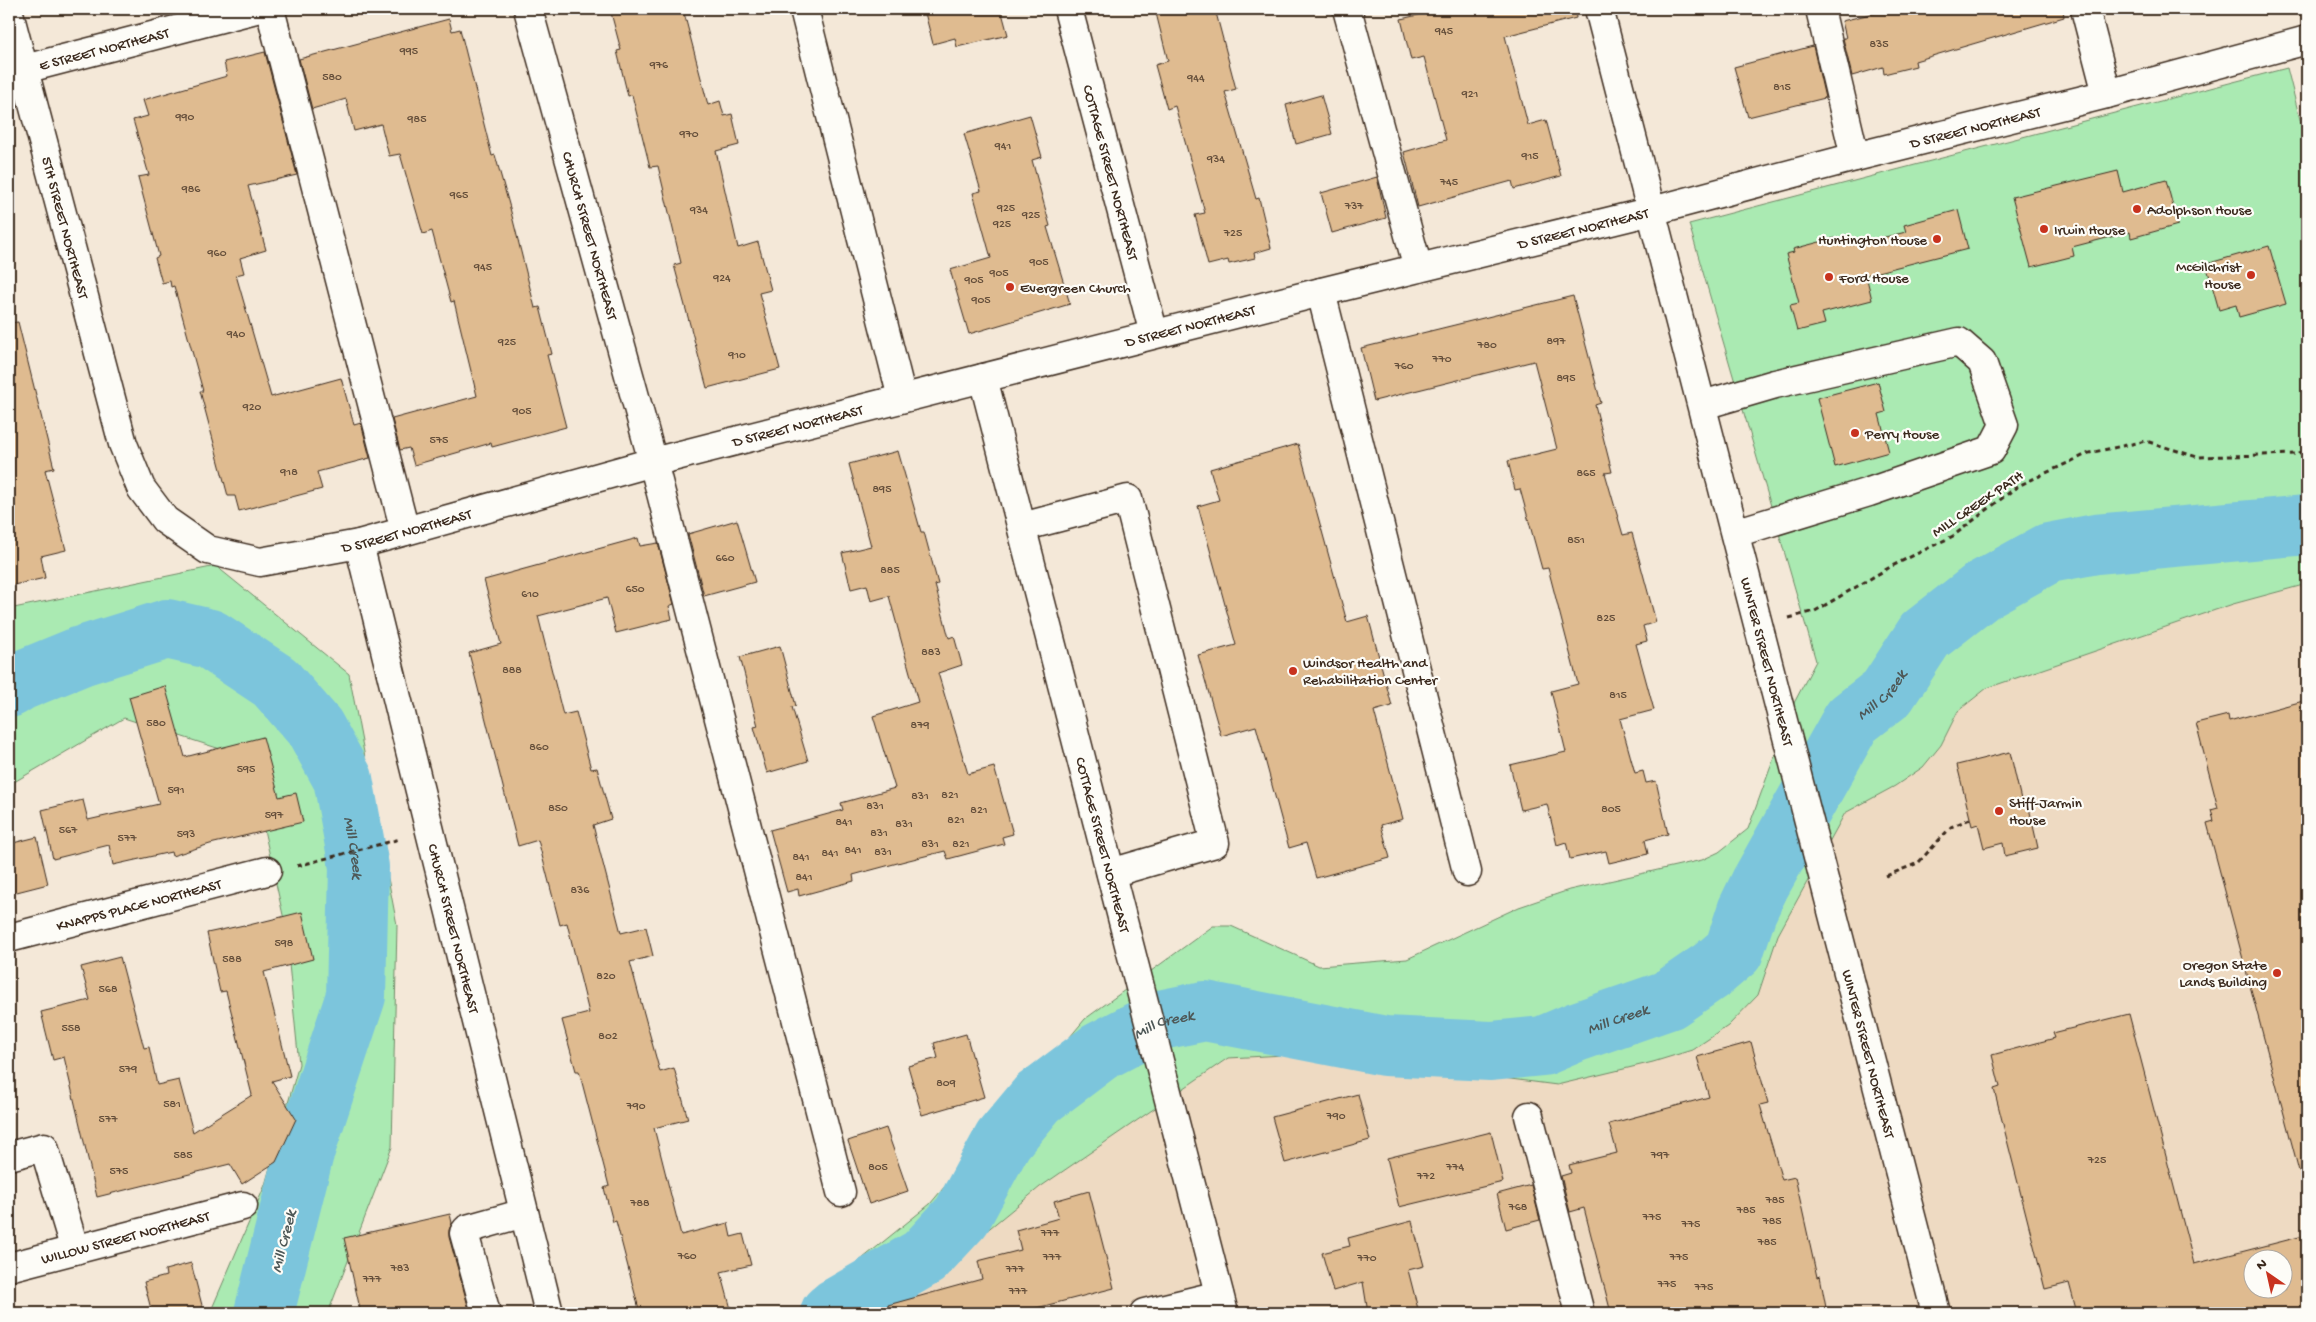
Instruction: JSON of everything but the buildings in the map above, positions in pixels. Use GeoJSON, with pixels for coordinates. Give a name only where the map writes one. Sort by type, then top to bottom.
{"type":"FeatureCollection","features":[{"type":"Feature","properties":{"kind":"street","name":"E STREET NORTHEAST"},"geometry":{"type":"LineString","coordinates":[[16,72],[256,9]]}},
{"type":"Feature","properties":{"kind":"street"},"geometry":{"type":"LineString","coordinates":[[270,9],[405,531]]}},
{"type":"Feature","properties":{"kind":"street","name":"CHURCH STREET NORTHEAST"},"geometry":{"type":"LineString","coordinates":[[528,9],[653,462],[841,1192]]}},
{"type":"Feature","properties":{"kind":"street"},"geometry":{"type":"LineString","coordinates":[[804,9],[902,398]]}},
{"type":"Feature","properties":{"kind":"street","name":"COTTAGE STREET NORTHEAST"},"geometry":{"type":"LineString","coordinates":[[1068,9],[1154,334]]}},
{"type":"Feature","properties":{"kind":"street"},"geometry":{"type":"LineString","coordinates":[[1346,9],[1418,268]]}},
{"type":"Feature","properties":{"kind":"street","name":"WINTER STREET NORTHEAST"},"geometry":{"type":"LineString","coordinates":[[1599,9],[1703,405],[1936,1313]]}},
{"type":"Feature","properties":{"kind":"street"},"geometry":{"type":"LineString","coordinates":[[1820,9],[1855,156]]}},
{"type":"Feature","properties":{"kind":"street"},"geometry":{"type":"LineString","coordinates":[[2085,9],[2107,94]]}},
{"type":"Feature","properties":{"kind":"street","name":"5TH STREET NORTHEAST"},"geometry":{"type":"LineString","coordinates":[[9,13],[16,72],[123,444]]}},
{"type":"Feature","properties":{"kind":"street","name":"D STREET NORTHEAST"},"geometry":{"type":"LineString","coordinates":[[123,444],[141,488],[165,520],[208,550],[260,562],[359,544],[653,462],[1321,292],[1652,211],[1855,156],[2107,94],[2307,40]]}},
{"type":"Feature","properties":{"kind":"street"},"geometry":{"type":"LineString","coordinates":[[1321,292],[1467,872]]}},
{"type":"Feature","properties":{"kind":"street"},"geometry":{"type":"LineString","coordinates":[[1703,405],[1775,384],[1959,342],[1982,362],[2004,425],[1990,450],[1869,492],[1735,533]]}},
{"type":"Feature","properties":{"kind":"street","name":"COTTAGE STREET NORTHEAST"},"geometry":{"type":"LineString","coordinates":[[983,378],[1222,1304]]}},
{"type":"Feature","properties":{"kind":"street"},"geometry":{"type":"LineString","coordinates":[[1022,527],[1128,499],[1215,843],[1111,874]]}},
{"type":"Feature","properties":{"kind":"street","name":"CHURCH STREET NORTHEAST"},"geometry":{"type":"LineString","coordinates":[[359,544],[549,1313]]}},
{"type":"Feature","properties":{"kind":"street","name":"KNAPPS PLACE NORTHEAST"},"geometry":{"type":"LineString","coordinates":[[9,938],[278,869]]}},
{"type":"Feature","properties":{"kind":"street"},"geometry":{"type":"LineString","coordinates":[[1529,1116],[1580,1313]]}},
{"type":"Feature","properties":{"kind":"street"},"geometry":{"type":"LineString","coordinates":[[9,1156],[44,1147],[75,1250]]}},
{"type":"Feature","properties":{"kind":"street","name":"WILLOW STREET NORTHEAST"},"geometry":{"type":"LineString","coordinates":[[9,1267],[242,1206]]}},
{"type":"Feature","properties":{"kind":"street"},"geometry":{"type":"LineString","coordinates":[[486,1313],[464,1233],[467,1229],[524,1213]]}},
{"type":"Feature","properties":{"kind":"street"},"geometry":{"type":"LineString","coordinates":[[1144,1313],[1222,1304]]}},
{"type":"Feature","properties":{"kind":"path","name":"MILL CREEK PATH"},"geometry":{"type":"LineString","coordinates":[[1759,626],[1815,611],[1892,566],[1953,536],[2018,486],[2089,453],[2146,441],[2197,457],[2295,454],[2307,451]]}},
{"type":"Feature","properties":{"kind":"path"},"geometry":{"type":"LineString","coordinates":[[1886,876],[1918,863],[1951,827],[1970,819]]}},
{"type":"Feature","properties":{"kind":"path"},"geometry":{"type":"LineString","coordinates":[[278,869],[404,838]]}},
{"type":"Feature","properties":{"kind":"shaded area"},"geometry":{"type":"Polygon","coordinates":[[[2307,584],[2307,1313],[886,1313],[1040,1187],[1228,1058],[1285,1055],[1442,1067],[1487,1076],[1557,1085],[1758,995],[1778,935],[1845,813],[1895,786],[1941,745],[1958,711],[1987,688],[2233,604],[2307,584]]]}},
{"type":"Feature","properties":{"kind":"green space"},"geometry":{"type":"Polygon","coordinates":[[[2287,68],[2307,147],[2307,584],[2233,604],[1987,688],[1958,711],[1941,745],[1923,767],[1895,786],[1845,813],[1778,935],[1758,995],[1728,1026],[1692,1050],[1653,1062],[1557,1085],[1487,1076],[1441,1067],[1285,1055],[1228,1058],[1040,1187],[886,1313],[795,1313],[930,1204],[1085,1019],[1213,926],[1231,926],[1319,966],[1407,959],[1519,907],[1569,890],[1702,860],[1719,852],[1748,829],[1794,703],[1816,661],[1689,224],[2287,68]]]}},
{"type":"Feature","properties":{"kind":"green space"},"geometry":{"type":"Polygon","coordinates":[[[216,566],[349,674],[397,925],[392,1147],[328,1313],[210,1313],[265,1185],[299,1064],[285,924],[248,758],[124,718],[9,785],[9,609],[216,566]]]}},
{"type":"Feature","properties":{"kind":"waterway","name":"Mill Creek"},"geometry":{"type":"LineString","coordinates":[[830,1313],[924,1257],[962,1216],[1003,1140],[1038,1098],[1099,1052],[1160,1020],[1205,1011],[1385,1046],[1491,1051],[1543,1046],[1576,1032],[1668,1000],[1713,969],[1734,951],[1747,911],[1760,884],[1852,720],[1887,693],[1925,635],[1984,589],[2049,553],[2096,544],[2307,525]]}},
{"type":"Feature","properties":{"kind":"waterway","name":"Mill Creek"},"geometry":{"type":"LineString","coordinates":[[9,688],[20,681],[81,656],[167,629],[210,639],[275,682],[315,728],[343,779],[359,867],[356,996],[304,1153],[264,1313]]}},
{"type":"Feature","properties":{"kind":"place","name":"Adolphson House"},"geometry":{"type":"Point","coordinates":[2137,209]}},
{"type":"Feature","properties":{"kind":"place","name":"Irwin House"},"geometry":{"type":"Point","coordinates":[2044,229]}},
{"type":"Feature","properties":{"kind":"place","name":"Huntington House"},"geometry":{"type":"Point","coordinates":[1937,239]}},
{"type":"Feature","properties":{"kind":"place","name":"McGilchrist House"},"geometry":{"type":"Point","coordinates":[2251,275]}},
{"type":"Feature","properties":{"kind":"place","name":"Ford House"},"geometry":{"type":"Point","coordinates":[1829,277]}},
{"type":"Feature","properties":{"kind":"place","name":"Evergreen Church"},"geometry":{"type":"Point","coordinates":[1010,287]}},
{"type":"Feature","properties":{"kind":"place","name":"Perry House"},"geometry":{"type":"Point","coordinates":[1855,433]}},
{"type":"Feature","properties":{"kind":"place","name":"Windsor Health and Rehabilitation Center"},"geometry":{"type":"Point","coordinates":[1293,671]}},
{"type":"Feature","properties":{"kind":"place","name":"Stiff-Jarmin House"},"geometry":{"type":"Point","coordinates":[1999,811]}},
{"type":"Feature","properties":{"kind":"place","name":"Oregon State Lands Building"},"geometry":{"type":"Point","coordinates":[2277,973]}}]}
